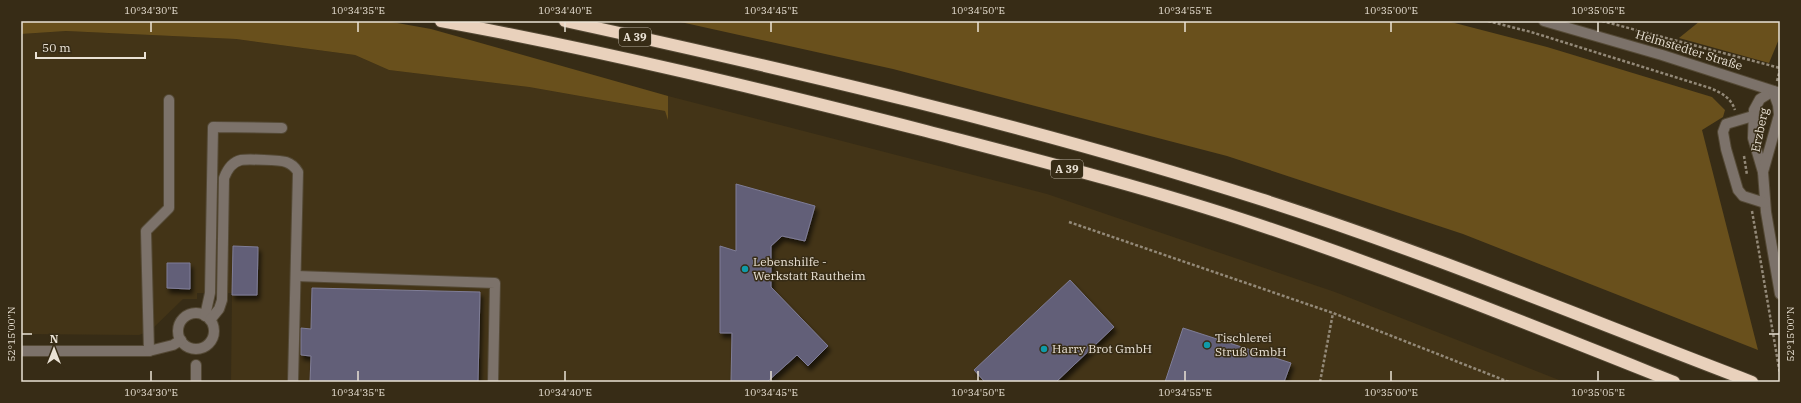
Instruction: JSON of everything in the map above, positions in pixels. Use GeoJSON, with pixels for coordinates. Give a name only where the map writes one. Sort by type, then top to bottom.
{"type":"FeatureCollection","features":[{"type":"Feature","properties":{"kind":"highway","name":"A 39"},"geometry":{"type":"LineString","coordinates":[[440,21],[602,53],[866,116],[1128,185],[1255,224],[1371,264],[1674,382]]}},
{"type":"Feature","properties":{"kind":"highway","name":"A 39"},"geometry":{"type":"LineString","coordinates":[[565,21],[706,52],[871,92],[1135,161],[1262,200],[1386,242],[1752,382]]}},
{"type":"Feature","properties":{"kind":"street","name":"Helmstedter Straße"},"geometry":{"type":"LineString","coordinates":[[1544,21],[1662,55],[1777,92]]}},
{"type":"Feature","properties":{"kind":"street","name":"Erzberg"},"geometry":{"type":"LineString","coordinates":[[1763,172],[1779,115],[1777,92],[1760,99],[1752,116],[1753,138],[1763,172],[1765,203],[1780,294]]}},
{"type":"Feature","properties":{"kind":"street"},"geometry":{"type":"LineString","coordinates":[[149,350],[146,231],[169,208],[169,100]]}},
{"type":"Feature","properties":{"kind":"street"},"geometry":{"type":"LineString","coordinates":[[1752,116],[1726,124],[1723,132],[1726,149],[1738,190],[1743,196],[1765,203]]}},
{"type":"Feature","properties":{"kind":"street"},"geometry":{"type":"LineString","coordinates":[[207,318],[210,293],[213,128],[282,128]]}},
{"type":"Feature","properties":{"kind":"street"},"geometry":{"type":"LineString","coordinates":[[207,318],[219,309],[222,300],[224,178],[226,172],[231,166],[241,160],[284,161],[293,165],[298,172],[293,382]]}},
{"type":"Feature","properties":{"kind":"street"},"geometry":{"type":"LineString","coordinates":[[296,276],[495,283],[493,382]]}},
{"type":"Feature","properties":{"kind":"street"},"geometry":{"type":"LineString","coordinates":[[194,314],[207,318],[213,325],[213,336],[207,346],[195,349],[185,345],[181,340],[179,329],[184,319],[194,314]]}},
{"type":"Feature","properties":{"kind":"street"},"geometry":{"type":"LineString","coordinates":[[21,351],[149,350],[173,345],[181,340]]}},
{"type":"Feature","properties":{"kind":"street"},"geometry":{"type":"LineString","coordinates":[[196,365],[196,382]]}},
{"type":"Feature","properties":{"kind":"path"},"geometry":{"type":"LineString","coordinates":[[1488,21],[1531,32],[1710,88],[1728,97],[1734,106]]}},
{"type":"Feature","properties":{"kind":"path"},"geometry":{"type":"LineString","coordinates":[[1602,21],[1780,68]]}},
{"type":"Feature","properties":{"kind":"path"},"geometry":{"type":"LineString","coordinates":[[1069,222],[1333,313],[1509,382]]}},
{"type":"Feature","properties":{"kind":"path"},"geometry":{"type":"LineString","coordinates":[[1320,382],[1333,313]]}},
{"type":"Feature","properties":{"kind":"shaded area"},"geometry":{"type":"Polygon","coordinates":[[[21,21],[386,21],[431,29],[668,96],[668,120],[665,111],[529,87],[389,70],[355,55],[236,39],[66,31],[21,34],[21,21]]]}},
{"type":"Feature","properties":{"kind":"shaded area"},"geometry":{"type":"Polygon","coordinates":[[[676,21],[1447,21],[1547,47],[1712,97],[1725,110],[1723,117],[1702,130],[1758,350],[1463,234],[1227,156],[893,69],[676,21]]]}},
{"type":"Feature","properties":{"kind":"shaded area"},"geometry":{"type":"Polygon","coordinates":[[[1700,21],[1777,21],[1780,23],[1779,39],[1769,63],[1679,38],[1700,21]]]}},
{"type":"Feature","properties":{"kind":"shaded area"},"geometry":{"type":"Polygon","coordinates":[[[66,31],[236,39],[355,55],[389,70],[529,87],[665,111],[668,119],[668,96],[1047,194],[1335,292],[1564,382],[231,382],[232,293],[197,293],[197,299],[183,299],[150,331],[139,335],[21,334],[21,34],[66,31]]]}},
{"type":"Feature","properties":{"kind":"building","name":"Lebenshilfe - Werkstatt Rautheim"},"geometry":{"type":"Polygon","coordinates":[[[736,184],[815,206],[805,241],[782,236],[771,246],[771,287],[828,346],[808,366],[797,355],[767,382],[731,382],[732,333],[720,333],[720,246],[736,251],[736,184]]]}},
{"type":"Feature","properties":{"kind":"building"},"geometry":{"type":"Polygon","coordinates":[[[233,246],[258,247],[257,295],[232,295],[233,246]]]}},
{"type":"Feature","properties":{"kind":"building"},"geometry":{"type":"Polygon","coordinates":[[[167,263],[190,263],[190,289],[167,288],[167,263]]]}},
{"type":"Feature","properties":{"kind":"building","name":"Harry Brot GmbH"},"geometry":{"type":"Polygon","coordinates":[[[1070,280],[1114,327],[1056,382],[985,382],[974,370],[1070,280]]]}},
{"type":"Feature","properties":{"kind":"building"},"geometry":{"type":"Polygon","coordinates":[[[312,288],[480,292],[478,382],[310,382],[311,356],[301,355],[301,328],[311,329],[312,288]]]}},
{"type":"Feature","properties":{"kind":"building","name":"Tischlerei Struß GmbH"},"geometry":{"type":"Polygon","coordinates":[[[1183,328],[1291,363],[1284,382],[1165,382],[1183,328]]]}},
{"type":"Feature","properties":{"kind":"place","name":"Lebenshilfe - Werkstatt Rautheim"},"geometry":{"type":"Point","coordinates":[745,269]}},
{"type":"Feature","properties":{"kind":"place","name":"Tischlerei Struß GmbH"},"geometry":{"type":"Point","coordinates":[1207,345]}},
{"type":"Feature","properties":{"kind":"place","name":"Harry Brot GmbH"},"geometry":{"type":"Point","coordinates":[1044,349]}}]}
